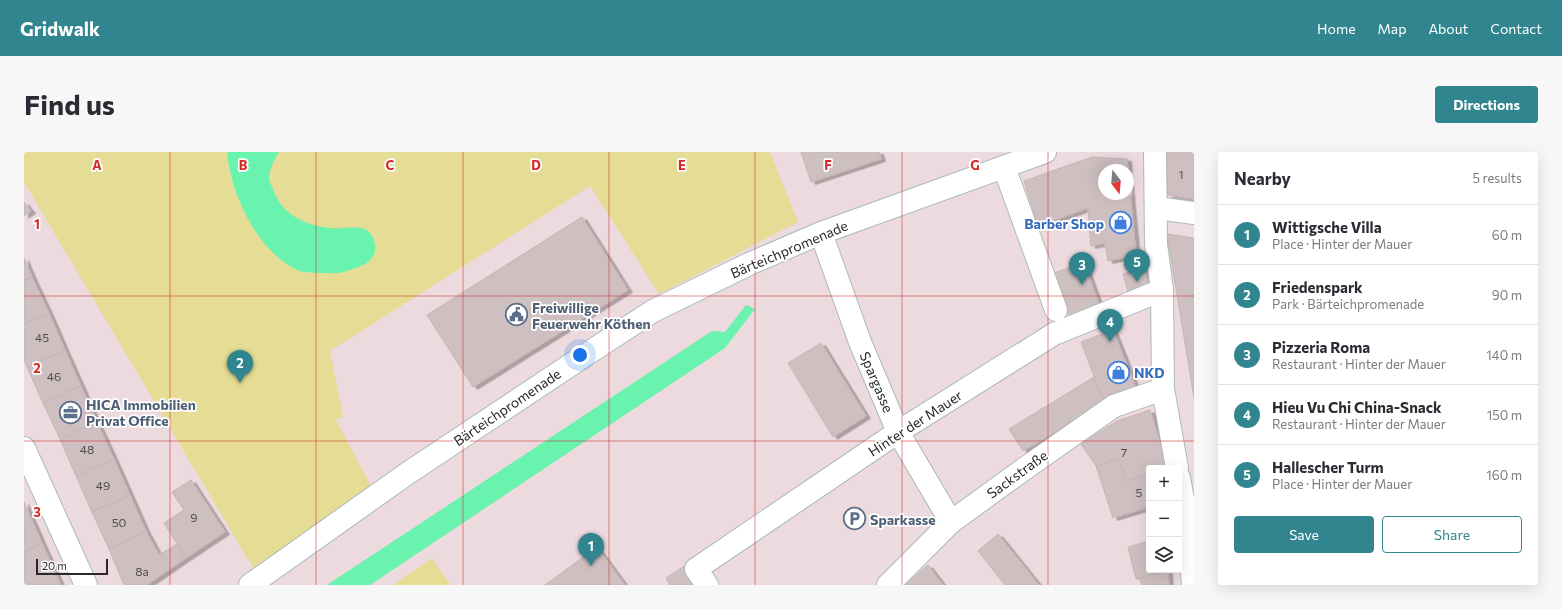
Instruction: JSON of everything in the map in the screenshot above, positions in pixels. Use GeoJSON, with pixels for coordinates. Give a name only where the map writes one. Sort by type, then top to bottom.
{"type":"FeatureCollection","features":[{"type":"Feature","properties":{"kind":"street","name":"Bärteichpromenade"},"geometry":{"type":"LineString","coordinates":[[250,585],[408,473],[653,312],[749,264],[821,233],[1045,152]]}},
{"type":"Feature","properties":{"kind":"street"},"geometry":{"type":"LineString","coordinates":[[1156,152],[1156,244],[1162,290],[1163,390],[1176,465]]}},
{"type":"Feature","properties":{"kind":"street"},"geometry":{"type":"LineString","coordinates":[[1004,167],[1056,310]]}},
{"type":"Feature","properties":{"kind":"street"},"geometry":{"type":"LineString","coordinates":[[1156,208],[1194,213]]}},
{"type":"Feature","properties":{"kind":"street","name":"Spargasse"},"geometry":{"type":"LineString","coordinates":[[821,233],[860,342],[898,432],[951,522]]}},
{"type":"Feature","properties":{"kind":"street","name":"Hinter der Mauer"},"geometry":{"type":"LineString","coordinates":[[707,585],[696,569],[898,432],[1054,334],[1162,290]]}},
{"type":"Feature","properties":{"kind":"street","name":"Sackstraße"},"geometry":{"type":"LineString","coordinates":[[888,585],[951,522],[1020,472],[1114,406],[1163,390]]}},
{"type":"Feature","properties":{"kind":"street"},"geometry":{"type":"LineString","coordinates":[[24,448],[86,585]]}},
{"type":"Feature","properties":{"kind":"street"},"geometry":{"type":"LineString","coordinates":[[1182,494],[1188,526],[1193,585]]}},
{"type":"Feature","properties":{"kind":"shaded area"},"geometry":{"type":"Polygon","coordinates":[[[24,152],[770,152],[798,222],[659,294],[590,186],[330,351],[343,416],[336,420],[372,488],[253,568],[24,182],[24,152]]]}},
{"type":"Feature","properties":{"kind":"shaded area"},"geometry":{"type":"Polygon","coordinates":[[[227,152],[279,152],[272,164],[269,180],[276,197],[286,210],[299,219],[315,225],[328,228],[366,229],[375,242],[374,254],[370,261],[359,267],[344,272],[314,273],[297,270],[282,261],[269,249],[248,219],[240,203],[234,185],[229,168],[227,152]]]}},
{"type":"Feature","properties":{"kind":"shaded area"},"geometry":{"type":"Polygon","coordinates":[[[746,305],[755,309],[725,348],[370,585],[327,585],[712,331],[725,332],[746,305]]]}},
{"type":"Feature","properties":{"kind":"shaded area"},"geometry":{"type":"Polygon","coordinates":[[[432,558],[451,585],[393,585],[432,558]]]}},
{"type":"Feature","properties":{"kind":"building"},"geometry":{"type":"Polygon","coordinates":[[[801,152],[879,152],[881,159],[811,182],[801,152]]]}},
{"type":"Feature","properties":{"kind":"building"},"geometry":{"type":"Polygon","coordinates":[[[1166,152],[1194,152],[1194,199],[1168,195],[1166,152]]]}},
{"type":"Feature","properties":{"kind":"building"},"geometry":{"type":"Polygon","coordinates":[[[1092,157],[1127,159],[1127,164],[1098,164],[1098,200],[1131,200],[1136,255],[1108,261],[1105,243],[1091,246],[1088,208],[1038,226],[1024,181],[1092,157]]]}},
{"type":"Feature","properties":{"kind":"building"},"geometry":{"type":"Polygon","coordinates":[[[24,202],[31,211],[24,216],[24,202]]]}},
{"type":"Feature","properties":{"kind":"building","name":"Freiwillige Feuerwehr Köthen"},"geometry":{"type":"Polygon","coordinates":[[[582,217],[628,290],[473,387],[427,315],[582,217]]]}},
{"type":"Feature","properties":{"kind":"building"},"geometry":{"type":"Polygon","coordinates":[[[1167,234],[1194,238],[1194,398],[1167,234]]]}},
{"type":"Feature","properties":{"kind":"building"},"geometry":{"type":"Polygon","coordinates":[[[24,258],[32,277],[24,281],[24,258]]]}},
{"type":"Feature","properties":{"kind":"building"},"geometry":{"type":"Polygon","coordinates":[[[1084,263],[1100,307],[1071,320],[1054,273],[1084,263]]]}},
{"type":"Feature","properties":{"kind":"building"},"geometry":{"type":"Polygon","coordinates":[[[1144,268],[1150,289],[1129,295],[1123,274],[1144,268]]]}},
{"type":"Feature","properties":{"kind":"building"},"geometry":{"type":"Polygon","coordinates":[[[32,277],[49,313],[24,324],[24,281],[32,277]]]}},
{"type":"Feature","properties":{"kind":"building"},"geometry":{"type":"Polygon","coordinates":[[[49,313],[65,350],[27,367],[24,360],[24,324],[49,313]]]}},
{"type":"Feature","properties":{"kind":"building"},"geometry":{"type":"Polygon","coordinates":[[[1113,330],[1137,391],[1104,403],[1081,342],[1113,330]]]}},
{"type":"Feature","properties":{"kind":"building"},"geometry":{"type":"Polygon","coordinates":[[[821,343],[866,416],[833,437],[788,363],[821,343]]]}},
{"type":"Feature","properties":{"kind":"building"},"geometry":{"type":"Polygon","coordinates":[[[65,350],[81,386],[43,403],[27,367],[65,350]]]}},
{"type":"Feature","properties":{"kind":"building"},"geometry":{"type":"Polygon","coordinates":[[[1094,377],[1104,403],[1023,451],[1009,429],[1094,377]]]}},
{"type":"Feature","properties":{"kind":"building"},"geometry":{"type":"Polygon","coordinates":[[[81,386],[97,422],[60,439],[43,403],[81,386]]]}},
{"type":"Feature","properties":{"kind":"building"},"geometry":{"type":"Polygon","coordinates":[[[1150,410],[1167,465],[1146,465],[1146,475],[1126,481],[1119,459],[1096,466],[1081,444],[1117,421],[1150,410]]]}},
{"type":"Feature","properties":{"kind":"building"},"geometry":{"type":"Polygon","coordinates":[[[97,422],[114,459],[76,476],[60,439],[97,422]]]}},
{"type":"Feature","properties":{"kind":"building"},"geometry":{"type":"Polygon","coordinates":[[[114,459],[130,495],[92,512],[76,476],[114,459]]]}},
{"type":"Feature","properties":{"kind":"building"},"geometry":{"type":"Polygon","coordinates":[[[1119,459],[1126,481],[1146,475],[1146,508],[1113,518],[1096,466],[1119,459]]]}},
{"type":"Feature","properties":{"kind":"building"},"geometry":{"type":"Polygon","coordinates":[[[191,480],[225,532],[186,558],[164,523],[184,510],[172,492],[191,480]]]}},
{"type":"Feature","properties":{"kind":"building"},"geometry":{"type":"Polygon","coordinates":[[[130,495],[146,531],[109,549],[92,512],[130,495]]]}},
{"type":"Feature","properties":{"kind":"building"},"geometry":{"type":"Polygon","coordinates":[[[24,502],[42,543],[24,552],[24,502]]]}},
{"type":"Feature","properties":{"kind":"building"},"geometry":{"type":"Polygon","coordinates":[[[146,531],[159,555],[177,544],[186,558],[147,585],[124,585],[109,549],[146,531]]]}},
{"type":"Feature","properties":{"kind":"building"},"geometry":{"type":"Polygon","coordinates":[[[998,534],[1039,585],[1005,585],[978,551],[998,534]]]}},
{"type":"Feature","properties":{"kind":"building"},"geometry":{"type":"Polygon","coordinates":[[[1146,542],[1146,573],[1160,573],[1136,579],[1128,547],[1146,542]]]}},
{"type":"Feature","properties":{"kind":"building"},"geometry":{"type":"Polygon","coordinates":[[[42,543],[61,585],[24,585],[24,552],[42,543]]]}},
{"type":"Feature","properties":{"kind":"building"},"geometry":{"type":"Polygon","coordinates":[[[597,547],[625,585],[545,585],[597,547]]]}},
{"type":"Feature","properties":{"kind":"building"},"geometry":{"type":"Polygon","coordinates":[[[686,565],[700,585],[670,585],[666,578],[686,565]]]}},
{"type":"Feature","properties":{"kind":"building"},"geometry":{"type":"Polygon","coordinates":[[[928,565],[943,585],[905,585],[928,565]]]}},
{"type":"Feature","properties":{"kind":"building"},"geometry":{"type":"Polygon","coordinates":[[[1160,573],[1168,573],[1169,585],[1142,585],[1140,578],[1160,573]]]}},
{"type":"Feature","properties":{"kind":"place","name":"Barber Shop"},"geometry":{"type":"Point","coordinates":[1120,223]}},
{"type":"Feature","properties":{"kind":"place","name":"Hallescher Turm"},"geometry":{"type":"Point","coordinates":[1137,282]}},
{"type":"Feature","properties":{"kind":"place","name":"Pizzeria Roma"},"geometry":{"type":"Point","coordinates":[1082,285]}},
{"type":"Feature","properties":{"kind":"place","name":"Freiwillige Feuerwehr Köthen"},"geometry":{"type":"Point","coordinates":[517,315]}},
{"type":"Feature","properties":{"kind":"place","name":"Hieu Vu Chi China-Snack"},"geometry":{"type":"Point","coordinates":[1110,342]}},
{"type":"Feature","properties":{"kind":"place","name":"NKD"},"geometry":{"type":"Point","coordinates":[1118,372]}},
{"type":"Feature","properties":{"kind":"place","name":"Friedenspark"},"geometry":{"type":"Point","coordinates":[240,383]}},
{"type":"Feature","properties":{"kind":"place","name":"HICA Immobilien Privat Office"},"geometry":{"type":"Point","coordinates":[70,412]}},
{"type":"Feature","properties":{"kind":"place","name":"Sparkasse"},"geometry":{"type":"Point","coordinates":[854,519]}},
{"type":"Feature","properties":{"kind":"place","name":"Wittigsche Villa"},"geometry":{"type":"Point","coordinates":[591,566]}}]}
